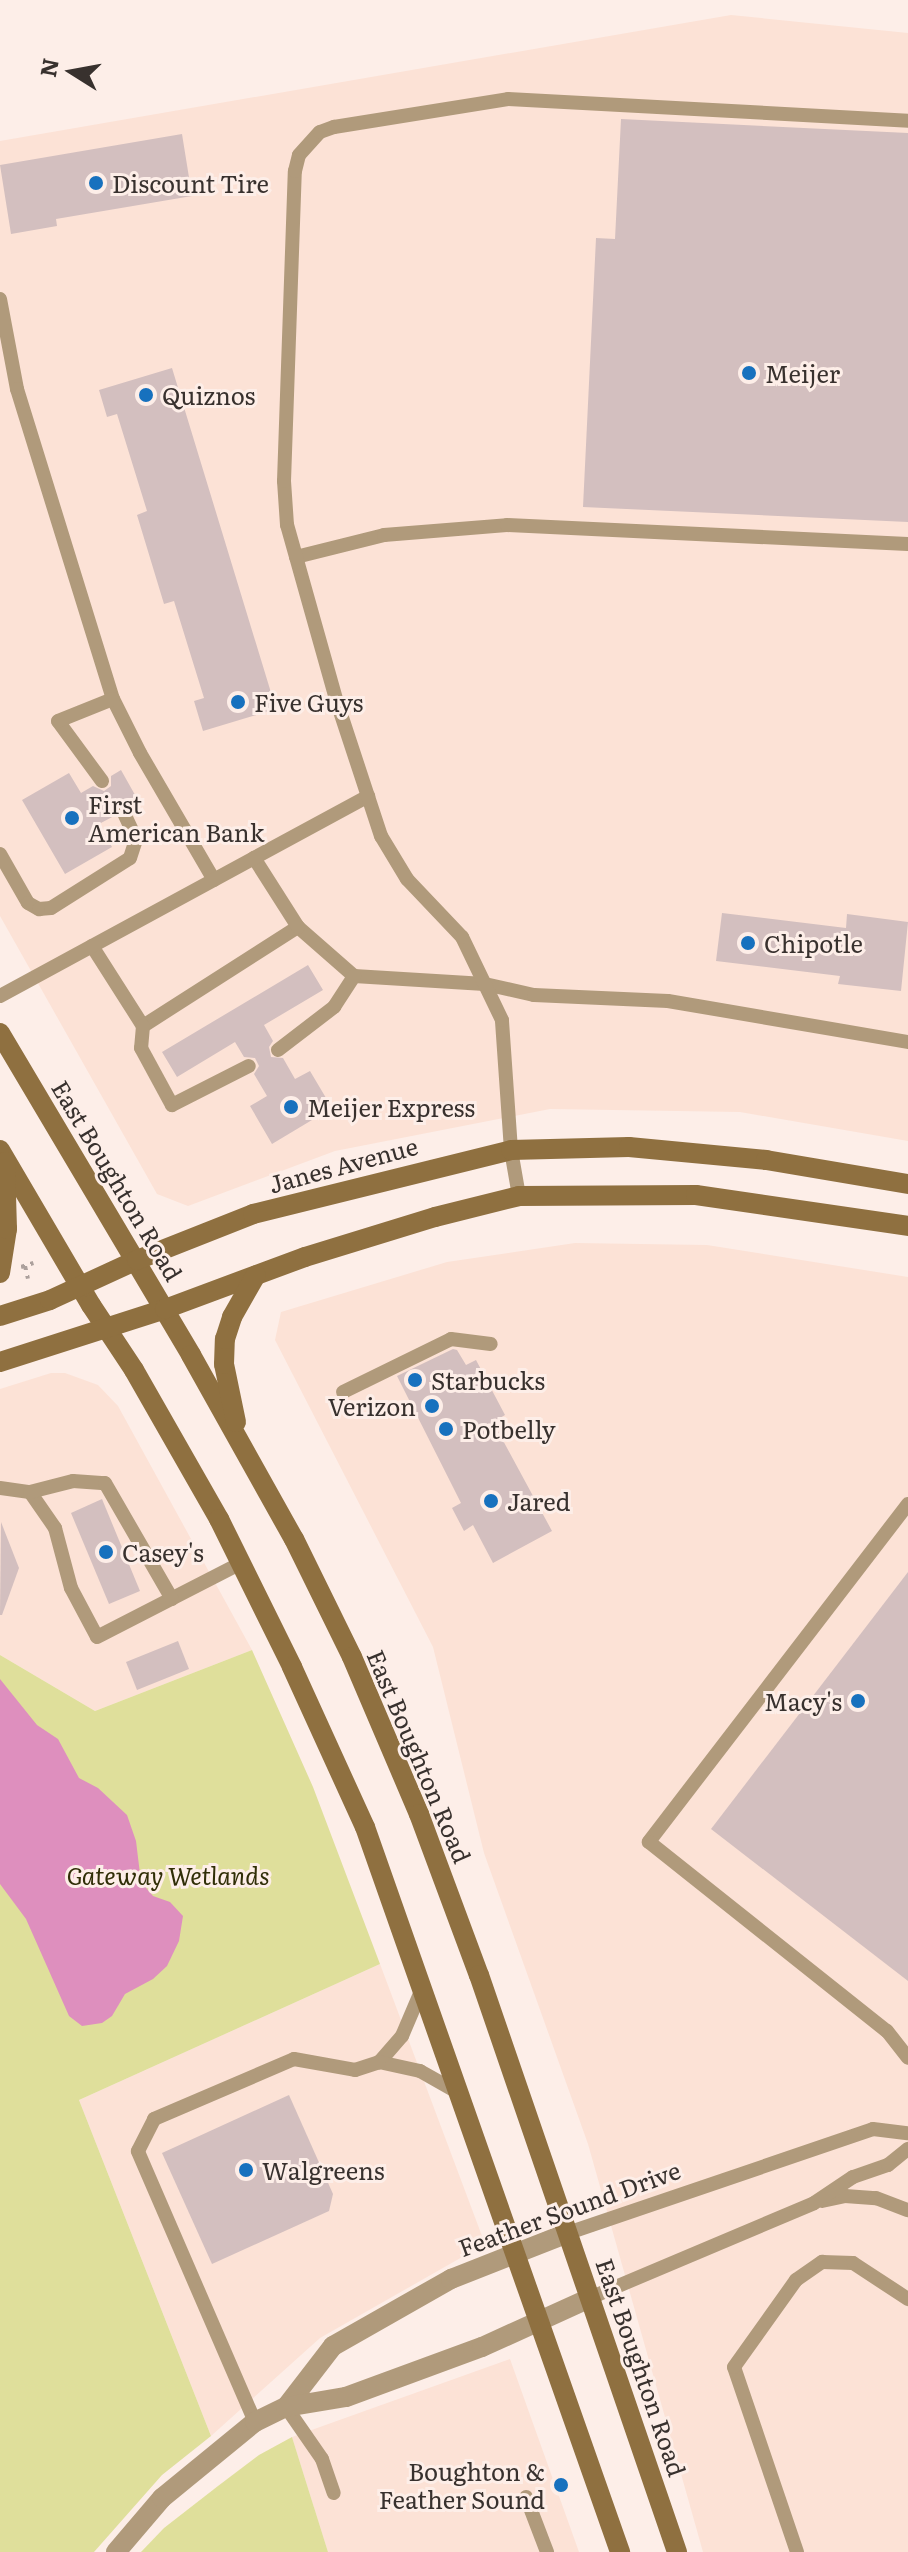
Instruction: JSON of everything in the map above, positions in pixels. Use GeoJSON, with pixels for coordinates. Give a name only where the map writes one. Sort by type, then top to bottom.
{"type":"FeatureCollection","features":[{"type":"Feature","properties":{"kind":"main road","name":"East Boughton Road"},"geometry":{"type":"LineString","coordinates":[[0,1033],[165,1309],[294,1539],[352,1657],[419,1814],[592,2297],[677,2552]]}},
{"type":"Feature","properties":{"kind":"main road","name":"Janes Avenue"},"geometry":{"type":"LineString","coordinates":[[0,1316],[50,1300],[137,1260],[253,1214],[511,1150],[629,1147],[766,1160],[908,1184]]}},
{"type":"Feature","properties":{"kind":"main road"},"geometry":{"type":"LineString","coordinates":[[0,1273],[7,1229],[2,1154]]}},
{"type":"Feature","properties":{"kind":"main road"},"geometry":{"type":"LineString","coordinates":[[2,1154],[105,1328],[134,1370],[241,1563],[365,1827],[620,2552]]}},
{"type":"Feature","properties":{"kind":"main road"},"geometry":{"type":"LineString","coordinates":[[0,1362],[435,1217],[519,1196],[696,1195],[908,1226]]}},
{"type":"Feature","properties":{"kind":"main road"},"geometry":{"type":"LineString","coordinates":[[240,1442],[224,1364],[225,1339],[232,1317],[256,1275]]}},
{"type":"Feature","properties":{"kind":"street","name":"Feather Sound Drive"},"geometry":{"type":"LineString","coordinates":[[286,2407],[333,2346],[451,2279],[568,2233]]}},
{"type":"Feature","properties":{"kind":"street","name":"Feather Sound Drive"},"geometry":{"type":"LineString","coordinates":[[116,2552],[162,2498],[255,2422],[286,2407],[346,2397],[482,2347],[592,2297]]}},
{"type":"Feature","properties":{"kind":"lane"},"geometry":{"type":"LineString","coordinates":[[519,1196],[511,1150],[502,1020],[462,937],[407,879],[381,836],[287,525],[284,481],[295,171],[299,155],[320,132],[508,99],[908,121]]}},
{"type":"Feature","properties":{"kind":"lane"},"geometry":{"type":"LineString","coordinates":[[0,299],[17,389],[113,699],[140,753],[214,880]]}},
{"type":"Feature","properties":{"kind":"lane"},"geometry":{"type":"LineString","coordinates":[[296,557],[384,535],[507,525],[908,544]]}},
{"type":"Feature","properties":{"kind":"lane"},"geometry":{"type":"LineString","coordinates":[[102,781],[58,721],[113,699]]}},
{"type":"Feature","properties":{"kind":"lane"},"geometry":{"type":"LineString","coordinates":[[0,996],[368,796]]}},
{"type":"Feature","properties":{"kind":"lane"},"geometry":{"type":"LineString","coordinates":[[0,854],[28,903],[39,909],[51,908],[130,858],[136,839],[123,811]]}},
{"type":"Feature","properties":{"kind":"lane"},"geometry":{"type":"LineString","coordinates":[[254,858],[298,927],[354,976],[485,984],[534,995],[668,1001],[908,1042]]}},
{"type":"Feature","properties":{"kind":"lane"},"geometry":{"type":"LineString","coordinates":[[143,1026],[298,927]]}},
{"type":"Feature","properties":{"kind":"lane"},"geometry":{"type":"LineString","coordinates":[[92,946],[143,1026],[141,1048],[172,1105],[249,1066]]}},
{"type":"Feature","properties":{"kind":"lane"},"geometry":{"type":"LineString","coordinates":[[278,1050],[334,1007],[354,976]]}},
{"type":"Feature","properties":{"kind":"lane"},"geometry":{"type":"LineString","coordinates":[[343,1392],[451,1339],[491,1344]]}},
{"type":"Feature","properties":{"kind":"lane"},"geometry":{"type":"LineString","coordinates":[[0,1488],[30,1492],[73,1481],[105,1483],[172,1599]]}},
{"type":"Feature","properties":{"kind":"lane"},"geometry":{"type":"LineString","coordinates":[[30,1492],[55,1528],[71,1588],[97,1637],[241,1563]]}},
{"type":"Feature","properties":{"kind":"lane"},"geometry":{"type":"LineString","coordinates":[[908,1504],[649,1842],[887,2031],[908,2058]]}},
{"type":"Feature","properties":{"kind":"lane"},"geometry":{"type":"LineString","coordinates":[[255,2422],[138,2151],[154,2119],[294,2059],[355,2070],[379,2062],[402,2036],[422,1989]]}},
{"type":"Feature","properties":{"kind":"lane"},"geometry":{"type":"LineString","coordinates":[[379,2062],[420,2071],[459,2093]]}},
{"type":"Feature","properties":{"kind":"lane","name":"Feather Sound Drive"},"geometry":{"type":"LineString","coordinates":[[568,2233],[873,2129],[908,2133]]}},
{"type":"Feature","properties":{"kind":"lane","name":"Feather Sound Drive"},"geometry":{"type":"LineString","coordinates":[[592,2297],[814,2203],[853,2177],[888,2165],[908,2149]]}},
{"type":"Feature","properties":{"kind":"lane"},"geometry":{"type":"LineString","coordinates":[[814,2203],[845,2196],[876,2198],[908,2210]]}},
{"type":"Feature","properties":{"kind":"lane"},"geometry":{"type":"LineString","coordinates":[[797,2552],[734,2367],[796,2280],[822,2262],[853,2263],[908,2299]]}},
{"type":"Feature","properties":{"kind":"lane"},"geometry":{"type":"LineString","coordinates":[[286,2407],[322,2459],[334,2493]]}},
{"type":"Feature","properties":{"kind":"lane"},"geometry":{"type":"LineString","coordinates":[[526,2497],[547,2552]]}},
{"type":"Feature","properties":{"kind":"path"},"geometry":{"type":"LineString","coordinates":[[25,1266],[28,1279]]}},
{"type":"Feature","properties":{"kind":"shaded area"},"geometry":{"type":"Polygon","coordinates":[[[731,15],[908,33],[908,1141],[740,1112],[550,1109],[335,1151],[188,1206],[157,1194],[0,916],[0,141],[731,15]]]}},
{"type":"Feature","properties":{"kind":"shaded area"},"geometry":{"type":"Polygon","coordinates":[[[575,1243],[707,1245],[908,1277],[908,2552],[703,2552],[588,2144],[484,1853],[433,1647],[275,1340],[281,1312],[447,1262],[575,1243]]]}},
{"type":"Feature","properties":{"kind":"shaded area"},"geometry":{"type":"Polygon","coordinates":[[[51,1373],[65,1373],[98,1385],[118,1406],[252,1650],[95,1711],[0,1655],[0,1389],[51,1373]]]}},
{"type":"Feature","properties":{"kind":"shaded area"},"geometry":{"type":"Polygon","coordinates":[[[0,1679],[37,1725],[58,1739],[79,1778],[98,1788],[127,1815],[136,1841],[141,1882],[153,1896],[170,1902],[183,1916],[179,1941],[167,1966],[153,1979],[125,1994],[112,2016],[102,2023],[82,2026],[69,2016],[26,1919],[0,1884],[0,1679]]]}},
{"type":"Feature","properties":{"kind":"shaded area"},"geometry":{"type":"Polygon","coordinates":[[[380,1964],[485,2244],[320,2338],[211,2436],[79,2100],[380,1964]]]}},
{"type":"Feature","properties":{"kind":"shaded area"},"geometry":{"type":"Polygon","coordinates":[[[510,2359],[579,2552],[328,2552],[292,2437],[510,2359]]]}},
{"type":"Feature","properties":{"kind":"green space","name":"Gateway Wetlands"},"geometry":{"type":"Polygon","coordinates":[[[252,1650],[313,1787],[380,1964],[79,2100],[211,2436],[162,2475],[94,2552],[0,2552],[0,1655],[95,1711],[252,1650]]]}},
{"type":"Feature","properties":{"kind":"green space"},"geometry":{"type":"Polygon","coordinates":[[[292,2437],[328,2552],[141,2552],[164,2528],[218,2486],[259,2455],[292,2437]]]}},
{"type":"Feature","properties":{"kind":"building","name":"Meijer"},"geometry":{"type":"Polygon","coordinates":[[[621,119],[908,133],[908,522],[583,507],[596,238],[615,239],[621,119]]]}},
{"type":"Feature","properties":{"kind":"building","name":"Discount Tire"},"geometry":{"type":"Polygon","coordinates":[[[182,134],[192,196],[56,219],[57,226],[11,234],[0,165],[182,134]]]}},
{"type":"Feature","properties":{"kind":"building"},"geometry":{"type":"Polygon","coordinates":[[[172,368],[276,709],[203,731],[194,701],[204,698],[174,601],[164,604],[137,515],[147,511],[117,414],[107,417],[99,390],[172,368]]]}},
{"type":"Feature","properties":{"kind":"building","name":"First American Bank"},"geometry":{"type":"Polygon","coordinates":[[[121,770],[139,802],[132,806],[123,801],[115,805],[114,816],[99,824],[112,847],[65,874],[22,800],[69,773],[81,793],[93,786],[104,791],[111,786],[111,776],[121,770]]]}},
{"type":"Feature","properties":{"kind":"building"},"geometry":{"type":"Polygon","coordinates":[[[722,913],[846,928],[847,914],[908,922],[901,991],[838,984],[840,976],[716,961],[722,913]]]}},
{"type":"Feature","properties":{"kind":"building"},"geometry":{"type":"Polygon","coordinates":[[[308,965],[323,990],[264,1025],[273,1041],[269,1047],[271,1057],[283,1058],[295,1079],[310,1071],[332,1108],[272,1144],[250,1106],[267,1096],[254,1074],[259,1066],[255,1058],[244,1057],[235,1042],[177,1077],[162,1052],[308,965]]]}},
{"type":"Feature","properties":{"kind":"building"},"geometry":{"type":"Polygon","coordinates":[[[453,1349],[457,1350],[466,1365],[476,1360],[505,1415],[493,1422],[552,1531],[493,1563],[473,1525],[464,1531],[452,1508],[461,1503],[397,1376],[453,1349]]]}},
{"type":"Feature","properties":{"kind":"building","name":"Casey's"},"geometry":{"type":"Polygon","coordinates":[[[102,1499],[140,1591],[109,1604],[71,1513],[102,1499]]]}},
{"type":"Feature","properties":{"kind":"building"},"geometry":{"type":"Polygon","coordinates":[[[1,1522],[19,1568],[0,1615],[1,1522]]]}},
{"type":"Feature","properties":{"kind":"building","name":"Macy's"},"geometry":{"type":"Polygon","coordinates":[[[908,1572],[908,1981],[711,1829],[908,1572]]]}},
{"type":"Feature","properties":{"kind":"building"},"geometry":{"type":"Polygon","coordinates":[[[178,1641],[189,1669],[137,1690],[126,1662],[178,1641]]]}},
{"type":"Feature","properties":{"kind":"building","name":"Walgreens"},"geometry":{"type":"Polygon","coordinates":[[[289,2095],[333,2194],[329,2211],[212,2264],[162,2153],[289,2095]]]}},
{"type":"Feature","properties":{"kind":"place","name":"Discount Tire"},"geometry":{"type":"Point","coordinates":[96,183]}},
{"type":"Feature","properties":{"kind":"place","name":"Meijer"},"geometry":{"type":"Point","coordinates":[749,373]}},
{"type":"Feature","properties":{"kind":"place","name":"Quiznos"},"geometry":{"type":"Point","coordinates":[146,395]}},
{"type":"Feature","properties":{"kind":"place","name":"Five Guys"},"geometry":{"type":"Point","coordinates":[238,702]}},
{"type":"Feature","properties":{"kind":"place","name":"First American Bank"},"geometry":{"type":"Point","coordinates":[72,818]}},
{"type":"Feature","properties":{"kind":"place","name":"Chipotle"},"geometry":{"type":"Point","coordinates":[748,943]}},
{"type":"Feature","properties":{"kind":"place","name":"Meijer Express"},"geometry":{"type":"Point","coordinates":[291,1107]}},
{"type":"Feature","properties":{"kind":"place","name":"Starbucks"},"geometry":{"type":"Point","coordinates":[415,1380]}},
{"type":"Feature","properties":{"kind":"place","name":"Verizon"},"geometry":{"type":"Point","coordinates":[432,1406]}},
{"type":"Feature","properties":{"kind":"place","name":"Potbelly"},"geometry":{"type":"Point","coordinates":[446,1429]}},
{"type":"Feature","properties":{"kind":"place","name":"Jared"},"geometry":{"type":"Point","coordinates":[491,1501]}},
{"type":"Feature","properties":{"kind":"place","name":"Casey's"},"geometry":{"type":"Point","coordinates":[106,1552]}},
{"type":"Feature","properties":{"kind":"place","name":"Macy's"},"geometry":{"type":"Point","coordinates":[858,1701]}},
{"type":"Feature","properties":{"kind":"place","name":"Walgreens"},"geometry":{"type":"Point","coordinates":[246,2170]}},
{"type":"Feature","properties":{"kind":"place","name":"Boughton & Feather Sound"},"geometry":{"type":"Point","coordinates":[561,2485]}}]}
